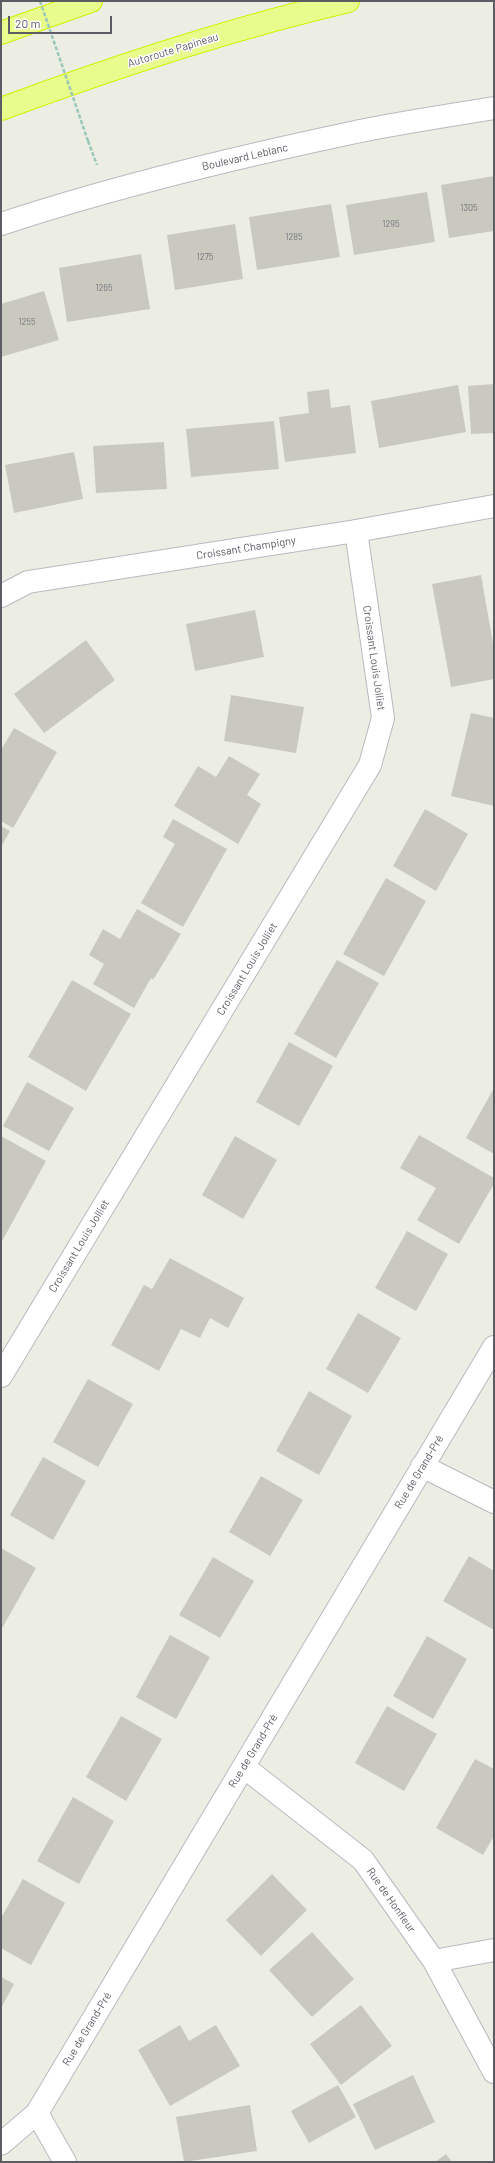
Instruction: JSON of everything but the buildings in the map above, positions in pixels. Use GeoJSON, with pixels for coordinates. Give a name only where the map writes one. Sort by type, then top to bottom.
{"type":"FeatureCollection","features":[{"type":"Feature","properties":{"kind":"highway"},"geometry":{"type":"LineString","coordinates":[[1,32],[91,1]]}},
{"type":"Feature","properties":{"kind":"highway","name":"Autoroute Papineau"},"geometry":{"type":"LineString","coordinates":[[1,109],[164,52],[303,12],[348,1]]}},
{"type":"Feature","properties":{"kind":"street","name":"Boulevard Leblanc"},"geometry":{"type":"LineString","coordinates":[[1,224],[85,197],[246,156],[352,132],[494,108]]}},
{"type":"Feature","properties":{"kind":"street","name":"Croissant Champigny"},"geometry":{"type":"LineString","coordinates":[[1,596],[28,582],[356,531],[494,506]]}},
{"type":"Feature","properties":{"kind":"street","name":"Croissant Louis Jolliet"},"geometry":{"type":"LineString","coordinates":[[1,1376],[370,765],[383,718],[356,531]]}},
{"type":"Feature","properties":{"kind":"street","name":"Rue de Grand-Pré"},"geometry":{"type":"LineString","coordinates":[[1,2144],[37,2113],[494,1347]]}},
{"type":"Feature","properties":{"kind":"street"},"geometry":{"type":"LineString","coordinates":[[422,1466],[494,1502]]}},
{"type":"Feature","properties":{"kind":"street","name":"Rue de Honfleur"},"geometry":{"type":"LineString","coordinates":[[244,1767],[363,1860],[434,1961],[494,2072]]}},
{"type":"Feature","properties":{"kind":"street"},"geometry":{"type":"LineString","coordinates":[[434,1961],[494,1950]]}},
{"type":"Feature","properties":{"kind":"street"},"geometry":{"type":"LineString","coordinates":[[37,2113],[65,2162]]}},
{"type":"Feature","properties":{"kind":"path"},"geometry":{"type":"LineString","coordinates":[[40,1],[98,169]]}}]}
